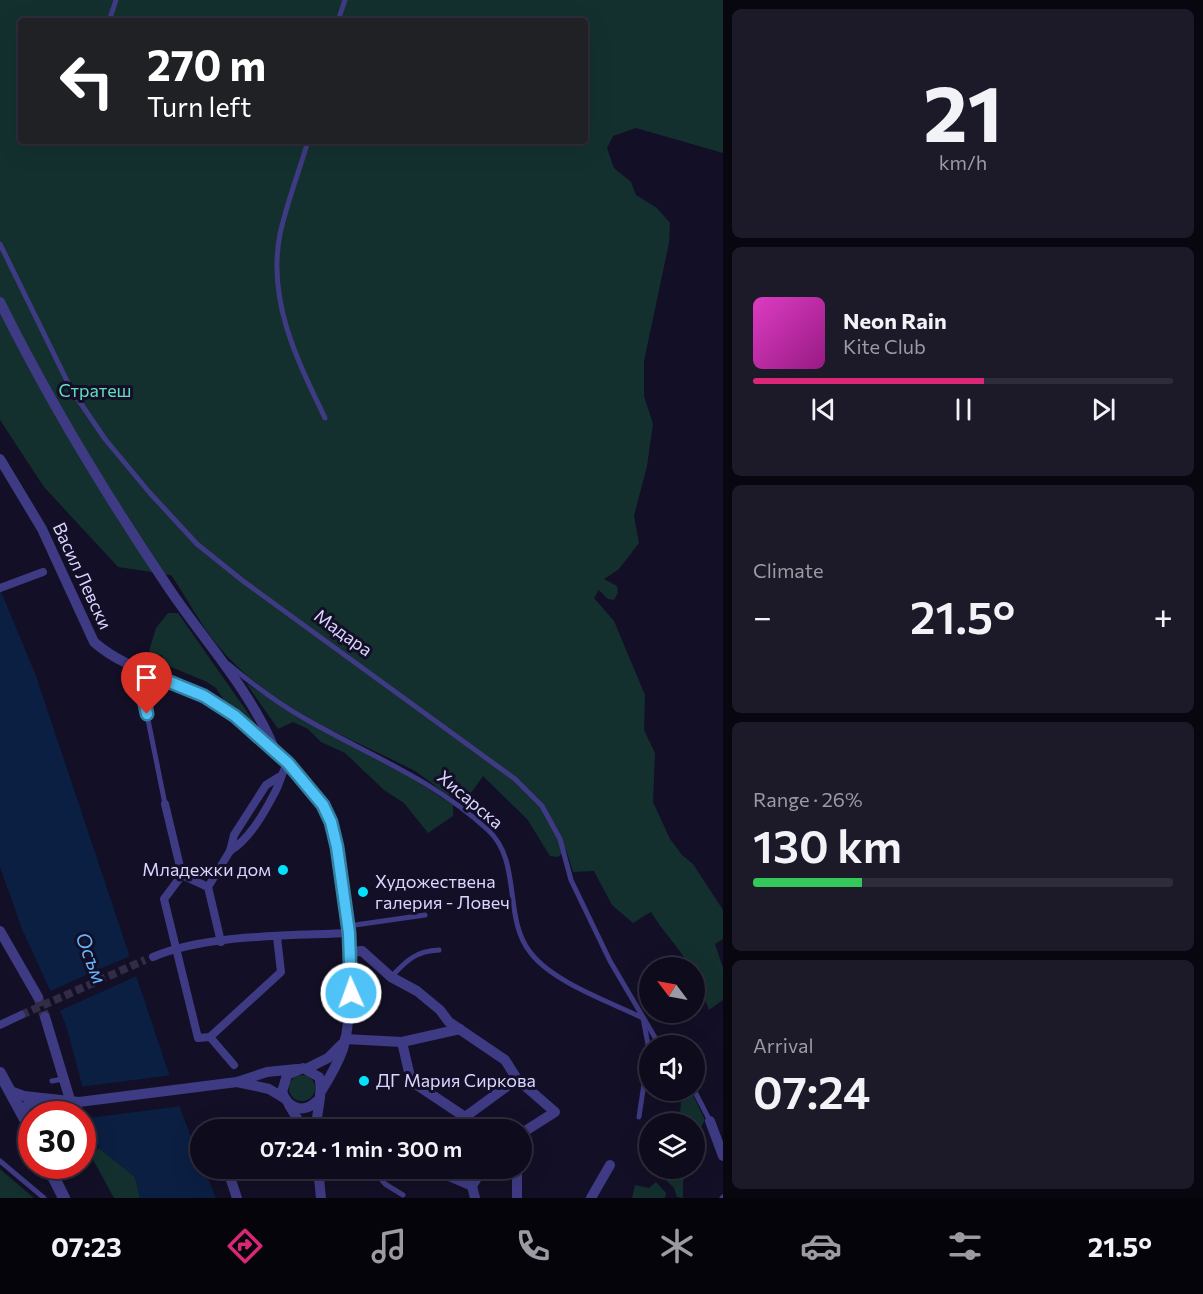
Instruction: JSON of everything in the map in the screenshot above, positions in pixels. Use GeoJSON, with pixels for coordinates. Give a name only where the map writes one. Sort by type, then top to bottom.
{"type":"FeatureCollection","features":[{"type":"Feature","properties":{"kind":"street"},"geometry":{"type":"LineString","coordinates":[[0,302],[39,382],[90,466],[142,549],[249,701],[267,731],[274,749]]}},
{"type":"Feature","properties":{"kind":"street","name":"Васил Левски"},"geometry":{"type":"LineString","coordinates":[[0,459],[42,529],[94,642],[104,651],[138,669],[218,704],[288,763],[312,789],[331,822],[348,930],[351,993],[345,1039],[340,1057],[322,1089]]}},
{"type":"Feature","properties":{"kind":"street"},"geometry":{"type":"LineString","coordinates":[[0,588],[43,572]]}},
{"type":"Feature","properties":{"kind":"street"},"geometry":{"type":"LineString","coordinates":[[221,942],[208,887],[230,851],[234,835],[266,785],[279,777],[288,763]]}},
{"type":"Feature","properties":{"kind":"street"},"geometry":{"type":"LineString","coordinates":[[165,804],[182,875]]}},
{"type":"Feature","properties":{"kind":"street"},"geometry":{"type":"LineString","coordinates":[[182,875],[208,887]]}},
{"type":"Feature","properties":{"kind":"street"},"geometry":{"type":"LineString","coordinates":[[182,875],[164,899],[198,1038],[210,1036],[281,972],[277,937]]}},
{"type":"Feature","properties":{"kind":"street"},"geometry":{"type":"LineString","coordinates":[[0,930],[38,997]]}},
{"type":"Feature","properties":{"kind":"street"},"geometry":{"type":"LineString","coordinates":[[153,957],[175,949],[221,942],[348,930]]}},
{"type":"Feature","properties":{"kind":"street"},"geometry":{"type":"LineString","coordinates":[[350,952],[362,951],[391,977],[422,994],[440,1010],[449,1022],[505,1060],[517,1079],[555,1112],[532,1127]]}},
{"type":"Feature","properties":{"kind":"street"},"geometry":{"type":"LineString","coordinates":[[0,1025],[21,1015]]}},
{"type":"Feature","properties":{"kind":"street"},"geometry":{"type":"LineString","coordinates":[[45,1017],[58,1080],[74,1101]]}},
{"type":"Feature","properties":{"kind":"street"},"geometry":{"type":"LineString","coordinates":[[297,1119],[286,1100],[284,1080],[328,1058],[345,1039],[402,1042],[460,1029]]}},
{"type":"Feature","properties":{"kind":"street"},"geometry":{"type":"LineString","coordinates":[[210,1036],[234,1065]]}},
{"type":"Feature","properties":{"kind":"street"},"geometry":{"type":"LineString","coordinates":[[402,1042],[411,1081],[465,1117],[517,1079]]}},
{"type":"Feature","properties":{"kind":"street"},"geometry":{"type":"LineString","coordinates":[[90,1101],[237,1082],[267,1072],[302,1069],[319,1077],[322,1089],[317,1101],[316,1119]]}},
{"type":"Feature","properties":{"kind":"street"},"geometry":{"type":"LineString","coordinates":[[0,1072],[18,1102]]}},
{"type":"Feature","properties":{"kind":"street"},"geometry":{"type":"LineString","coordinates":[[237,1082],[269,1089],[293,1107],[306,1108],[317,1101]]}},
{"type":"Feature","properties":{"kind":"street"},"geometry":{"type":"LineString","coordinates":[[10,1090],[33,1101]]}},
{"type":"Feature","properties":{"kind":"street"},"geometry":{"type":"LineString","coordinates":[[710,1122],[723,1156]]}},
{"type":"Feature","properties":{"kind":"street"},"geometry":{"type":"LineString","coordinates":[[591,1198],[610,1165]]}},
{"type":"Feature","properties":{"kind":"street"},"geometry":{"type":"LineString","coordinates":[[54,1179],[64,1198]]}},
{"type":"Feature","properties":{"kind":"street"},"geometry":{"type":"LineString","coordinates":[[231,1179],[237,1198]]}},
{"type":"Feature","properties":{"kind":"street"},"geometry":{"type":"LineString","coordinates":[[319,1179],[321,1198]]}},
{"type":"Feature","properties":{"kind":"street"},"geometry":{"type":"LineString","coordinates":[[456,1179],[472,1186]]}},
{"type":"Feature","properties":{"kind":"street"},"geometry":{"type":"LineString","coordinates":[[475,1198],[472,1186],[476,1179]]}},
{"type":"Feature","properties":{"kind":"street"},"geometry":{"type":"LineString","coordinates":[[517,1179],[517,1198]]}},
{"type":"Feature","properties":{"kind":"lane"},"geometry":{"type":"LineString","coordinates":[[110,18],[116,0]]}},
{"type":"Feature","properties":{"kind":"lane"},"geometry":{"type":"LineString","coordinates":[[339,18],[345,0]]}},
{"type":"Feature","properties":{"kind":"lane"},"geometry":{"type":"LineString","coordinates":[[307,144],[280,234],[279,297],[297,360],[325,417]]}},
{"type":"Feature","properties":{"kind":"lane","name":"Мадара"},"geometry":{"type":"LineString","coordinates":[[0,244],[71,389],[105,439],[149,492],[197,544],[243,581],[515,779],[542,806],[560,839],[571,880],[610,961],[639,1011]]}},
{"type":"Feature","properties":{"kind":"lane","name":"Хисарска"},"geometry":{"type":"LineString","coordinates":[[213,652],[266,694],[303,718],[414,775],[490,832],[504,852],[522,937],[529,952],[544,968],[639,1016]]}},
{"type":"Feature","properties":{"kind":"lane"},"geometry":{"type":"LineString","coordinates":[[138,669],[165,804]]}},
{"type":"Feature","properties":{"kind":"lane"},"geometry":{"type":"LineString","coordinates":[[348,930],[425,915]]}},
{"type":"Feature","properties":{"kind":"lane"},"geometry":{"type":"LineString","coordinates":[[391,977],[410,958],[422,951],[439,950]]}},
{"type":"Feature","properties":{"kind":"lane"},"geometry":{"type":"LineString","coordinates":[[640,1113],[649,1050],[644,1023]]}},
{"type":"Feature","properties":{"kind":"lane"},"geometry":{"type":"LineString","coordinates":[[700,1101],[710,1122]]}},
{"type":"Feature","properties":{"kind":"lane"},"geometry":{"type":"LineString","coordinates":[[0,1161],[44,1198]]}},
{"type":"Feature","properties":{"kind":"lane"},"geometry":{"type":"LineString","coordinates":[[382,1179],[385,1184],[403,1195]]}},
{"type":"Feature","properties":{"kind":"green space","name":"Стратеш"},"geometry":{"type":"Polygon","coordinates":[[[0,0],[723,0],[723,153],[636,128],[613,136],[607,148],[614,168],[631,182],[636,195],[657,208],[670,223],[669,243],[644,361],[644,396],[653,424],[647,466],[634,516],[639,543],[619,569],[604,579],[617,586],[618,593],[614,600],[608,599],[599,590],[594,598],[614,621],[645,695],[644,730],[655,753],[653,802],[670,839],[682,855],[693,864],[723,910],[723,939],[715,944],[723,968],[723,1000],[709,1010],[705,1000],[705,957],[684,957],[651,912],[633,923],[612,905],[594,871],[573,872],[566,849],[558,857],[550,856],[527,819],[483,776],[466,800],[458,799],[444,793],[418,773],[309,718],[261,687],[239,668],[212,639],[171,575],[118,567],[44,487],[0,420],[0,0]]]}},
{"type":"Feature","properties":{"kind":"green space"},"geometry":{"type":"Polygon","coordinates":[[[168,613],[178,613],[257,726],[225,702],[216,688],[164,664],[162,655],[155,656],[149,651],[156,628],[168,613]]]}},
{"type":"Feature","properties":{"kind":"green space"},"geometry":{"type":"Polygon","coordinates":[[[246,683],[300,719],[410,777],[453,805],[453,816],[428,833],[404,803],[384,790],[345,753],[321,742],[308,729],[293,722],[278,729],[246,683]]]}},
{"type":"Feature","properties":{"kind":"green space"},"geometry":{"type":"Polygon","coordinates":[[[302,1075],[311,1079],[315,1088],[311,1097],[302,1101],[293,1097],[289,1088],[293,1079],[302,1075]]]}},
{"type":"Feature","properties":{"kind":"green space"},"geometry":{"type":"Polygon","coordinates":[[[681,1101],[696,1101],[702,1113],[680,1113],[681,1101]]]}},
{"type":"Feature","properties":{"kind":"green space"},"geometry":{"type":"Polygon","coordinates":[[[99,1148],[135,1177],[140,1198],[114,1198],[96,1165],[96,1151],[99,1148]]]}},
{"type":"Feature","properties":{"kind":"green space"},"geometry":{"type":"Polygon","coordinates":[[[0,1169],[34,1198],[0,1198],[0,1169]]]}},
{"type":"Feature","properties":{"kind":"green space"},"geometry":{"type":"Polygon","coordinates":[[[665,1179],[684,1179],[683,1198],[677,1197],[674,1188],[665,1179]]]}},
{"type":"Feature","properties":{"kind":"green space"},"geometry":{"type":"Polygon","coordinates":[[[656,1182],[666,1193],[665,1198],[632,1198],[635,1185],[649,1188],[656,1182]]]}},
{"type":"Feature","properties":{"kind":"water","name":"Осъм"},"geometry":{"type":"Polygon","coordinates":[[[0,589],[36,676],[190,1134],[190,1179],[208,1179],[216,1198],[140,1198],[135,1177],[99,1148],[96,1137],[96,1101],[86,1101],[66,1025],[22,929],[0,867],[0,589]]]}},
{"type":"Feature","properties":{"kind":"pier"},"geometry":{"type":"Polygon","coordinates":[[[132,955],[139,975],[57,1012],[48,992],[132,955]]]}},
{"type":"Feature","properties":{"kind":"pier"},"geometry":{"type":"Polygon","coordinates":[[[172,1075],[182,1106],[96,1117],[96,1101],[84,1101],[80,1087],[172,1075]]]}},
{"type":"Feature","properties":{"kind":"tunnel"},"geometry":{"type":"LineString","coordinates":[[21,1015],[145,960]]}},
{"type":"Feature","properties":{"kind":"tunnel"},"geometry":{"type":"LineString","coordinates":[[38,997],[45,1017]]}},
{"type":"Feature","properties":{"kind":"place","name":"Младежки дом"},"geometry":{"type":"Point","coordinates":[283,870]}},
{"type":"Feature","properties":{"kind":"place","name":"Художествена галерия - Ловеч"},"geometry":{"type":"Point","coordinates":[363,892]}},
{"type":"Feature","properties":{"kind":"place","name":"ДГ Мария Сиркова"},"geometry":{"type":"Point","coordinates":[364,1081]}},
{"type":"Feature","properties":{"kind":"route"},"geometry":{"type":"LineString","coordinates":[[147,714],[138,669],[218,704],[274,749],[312,789],[331,822],[337,847],[349,933],[351,993]]}}]}
